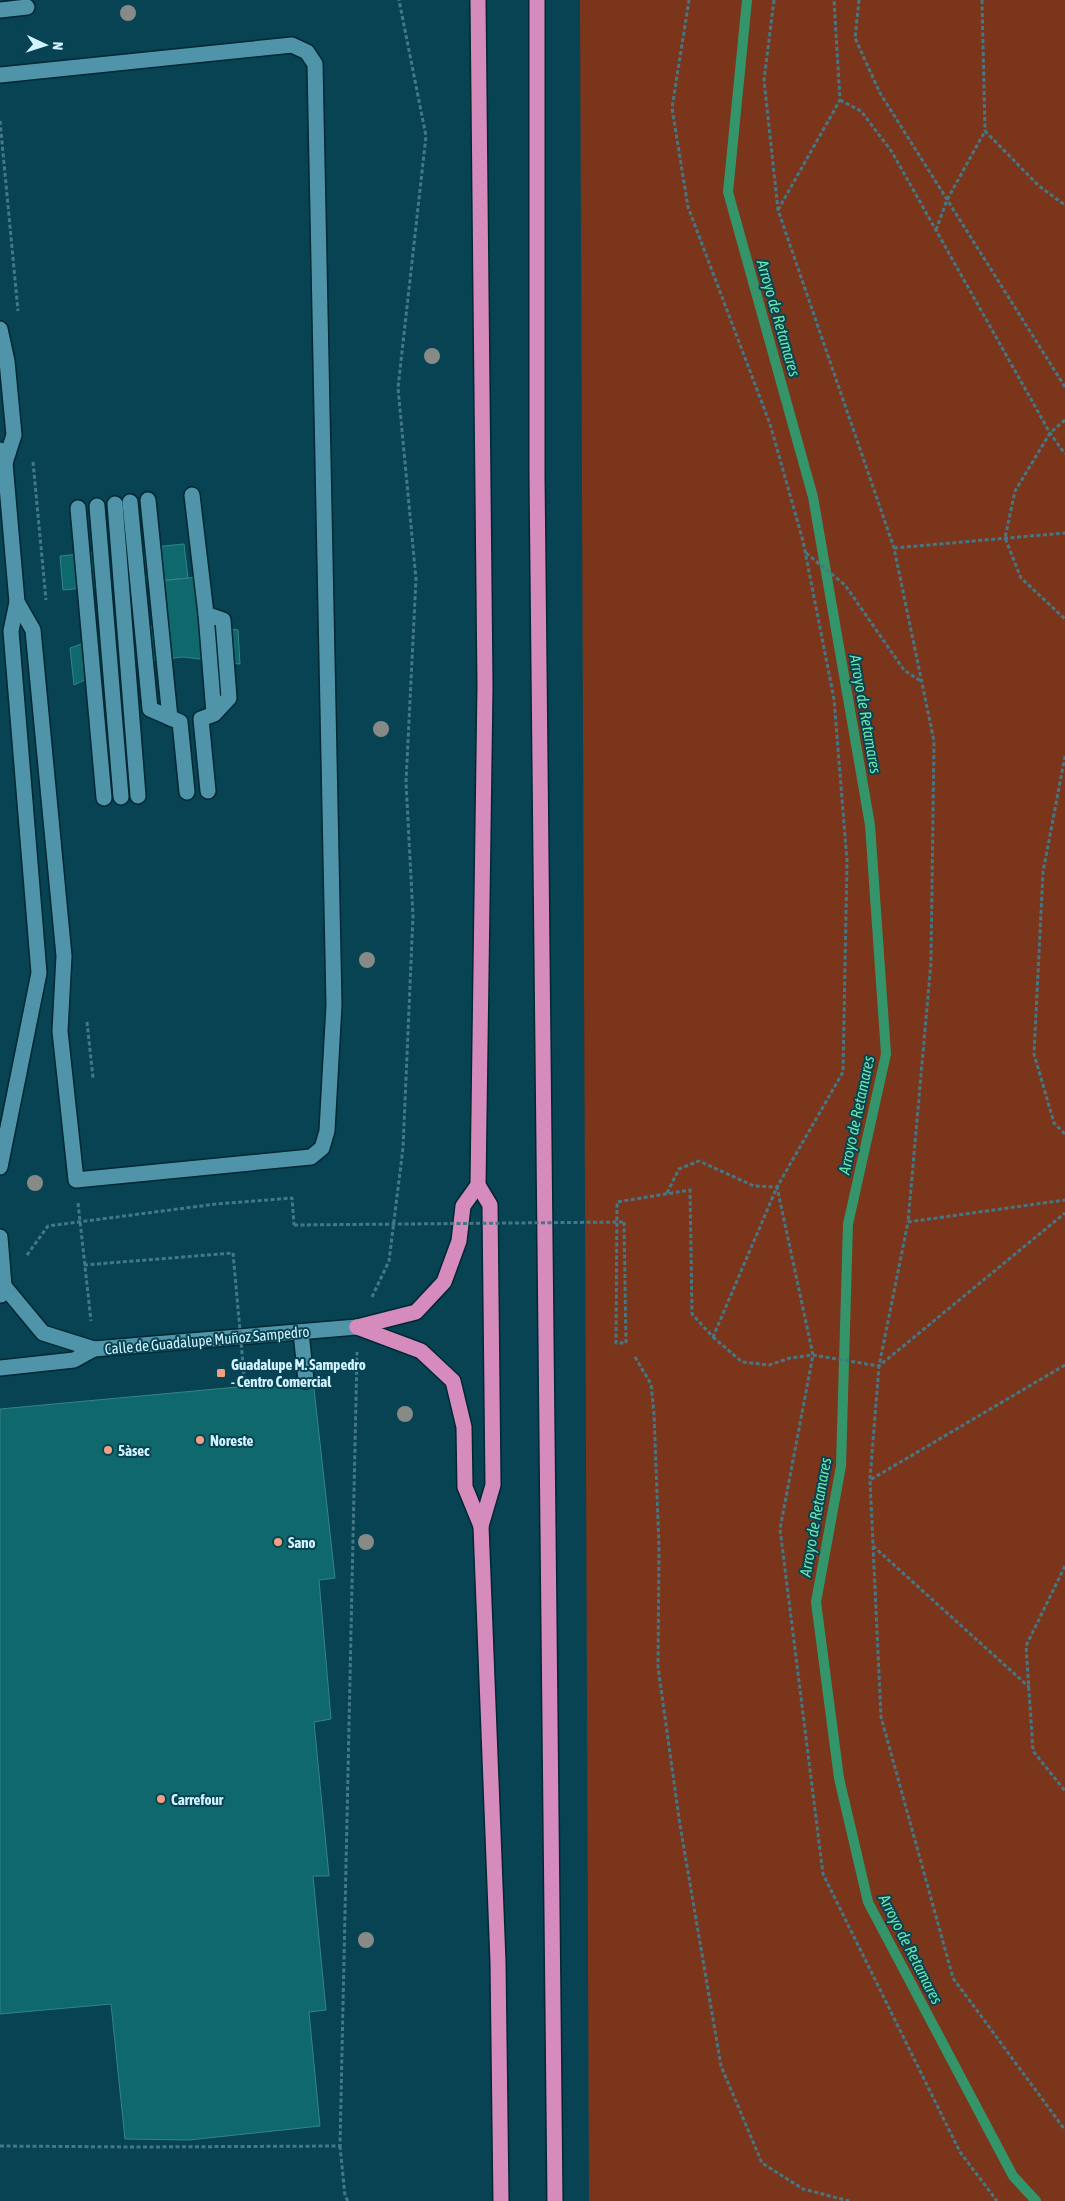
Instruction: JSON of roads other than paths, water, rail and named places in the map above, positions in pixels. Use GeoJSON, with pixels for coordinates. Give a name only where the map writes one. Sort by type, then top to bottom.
{"type":"FeatureCollection","features":[{"type":"Feature","properties":{"kind":"highway"},"geometry":{"type":"LineString","coordinates":[[478,0],[485,686],[478,1185],[490,1205],[493,1485],[481,1526],[498,1962],[501,2201]]}},
{"type":"Feature","properties":{"kind":"highway"},"geometry":{"type":"LineString","coordinates":[[537,0],[537,475],[555,2201]]}},
{"type":"Feature","properties":{"kind":"highway"},"geometry":{"type":"LineString","coordinates":[[357,1327],[416,1312],[444,1282],[459,1241],[463,1206],[478,1185]]}},
{"type":"Feature","properties":{"kind":"highway"},"geometry":{"type":"LineString","coordinates":[[357,1327],[421,1351],[453,1381],[464,1428],[465,1488],[481,1526]]}},
{"type":"Feature","properties":{"kind":"street"},"geometry":{"type":"LineString","coordinates":[[0,10],[27,8]]}},
{"type":"Feature","properties":{"kind":"street"},"geometry":{"type":"LineString","coordinates":[[0,75],[292,45],[307,52],[315,64],[334,1005],[328,1131],[322,1148],[311,1157],[76,1180],[60,1031],[64,956],[33,630],[17,602]]}},
{"type":"Feature","properties":{"kind":"street"},"geometry":{"type":"LineString","coordinates":[[0,329],[7,362],[14,435],[2,457],[17,602],[11,631],[38,974],[0,1167]]}},
{"type":"Feature","properties":{"kind":"street"},"geometry":{"type":"LineString","coordinates":[[192,495],[206,614],[223,620],[229,688],[229,698],[214,714],[201,719],[208,791]]}},
{"type":"Feature","properties":{"kind":"street"},"geometry":{"type":"LineString","coordinates":[[148,500],[170,718]]}},
{"type":"Feature","properties":{"kind":"street"},"geometry":{"type":"LineString","coordinates":[[130,502],[150,709],[180,722],[187,792]]}},
{"type":"Feature","properties":{"kind":"street"},"geometry":{"type":"LineString","coordinates":[[115,504],[138,796]]}},
{"type":"Feature","properties":{"kind":"street"},"geometry":{"type":"LineString","coordinates":[[97,506],[121,797]]}},
{"type":"Feature","properties":{"kind":"street"},"geometry":{"type":"LineString","coordinates":[[78,508],[104,798]]}},
{"type":"Feature","properties":{"kind":"street"},"geometry":{"type":"LineString","coordinates":[[0,1237],[2,1291],[43,1333],[94,1349]]}},
{"type":"Feature","properties":{"kind":"street","name":"Calle de Guadalupe Muñoz Sampedro"},"geometry":{"type":"LineString","coordinates":[[0,1368],[74,1360],[94,1349],[357,1327]]}},
{"type":"Feature","properties":{"kind":"street"},"geometry":{"type":"LineString","coordinates":[[301,1332],[306,1381]]}},
{"type":"Feature","properties":{"kind":"waterway","name":"Arroyo de Retamares"},"geometry":{"type":"LineString","coordinates":[[747,0],[728,192],[813,497],[870,825],[886,1054],[848,1224],[841,1466],[816,1602],[839,1778],[868,1902],[1013,2176],[1036,2201]]}},
{"type":"Feature","properties":{"kind":"place","name":"Guadalupe M. Sampedro - Centro Comercial"},"geometry":{"type":"Point","coordinates":[221,1373]}},
{"type":"Feature","properties":{"kind":"place","name":"Noreste"},"geometry":{"type":"Point","coordinates":[200,1440]}},
{"type":"Feature","properties":{"kind":"place","name":"5àsec"},"geometry":{"type":"Point","coordinates":[108,1450]}},
{"type":"Feature","properties":{"kind":"place","name":"Sano"},"geometry":{"type":"Point","coordinates":[278,1542]}},
{"type":"Feature","properties":{"kind":"place","name":"Carrefour"},"geometry":{"type":"Point","coordinates":[161,1799]}}]}
